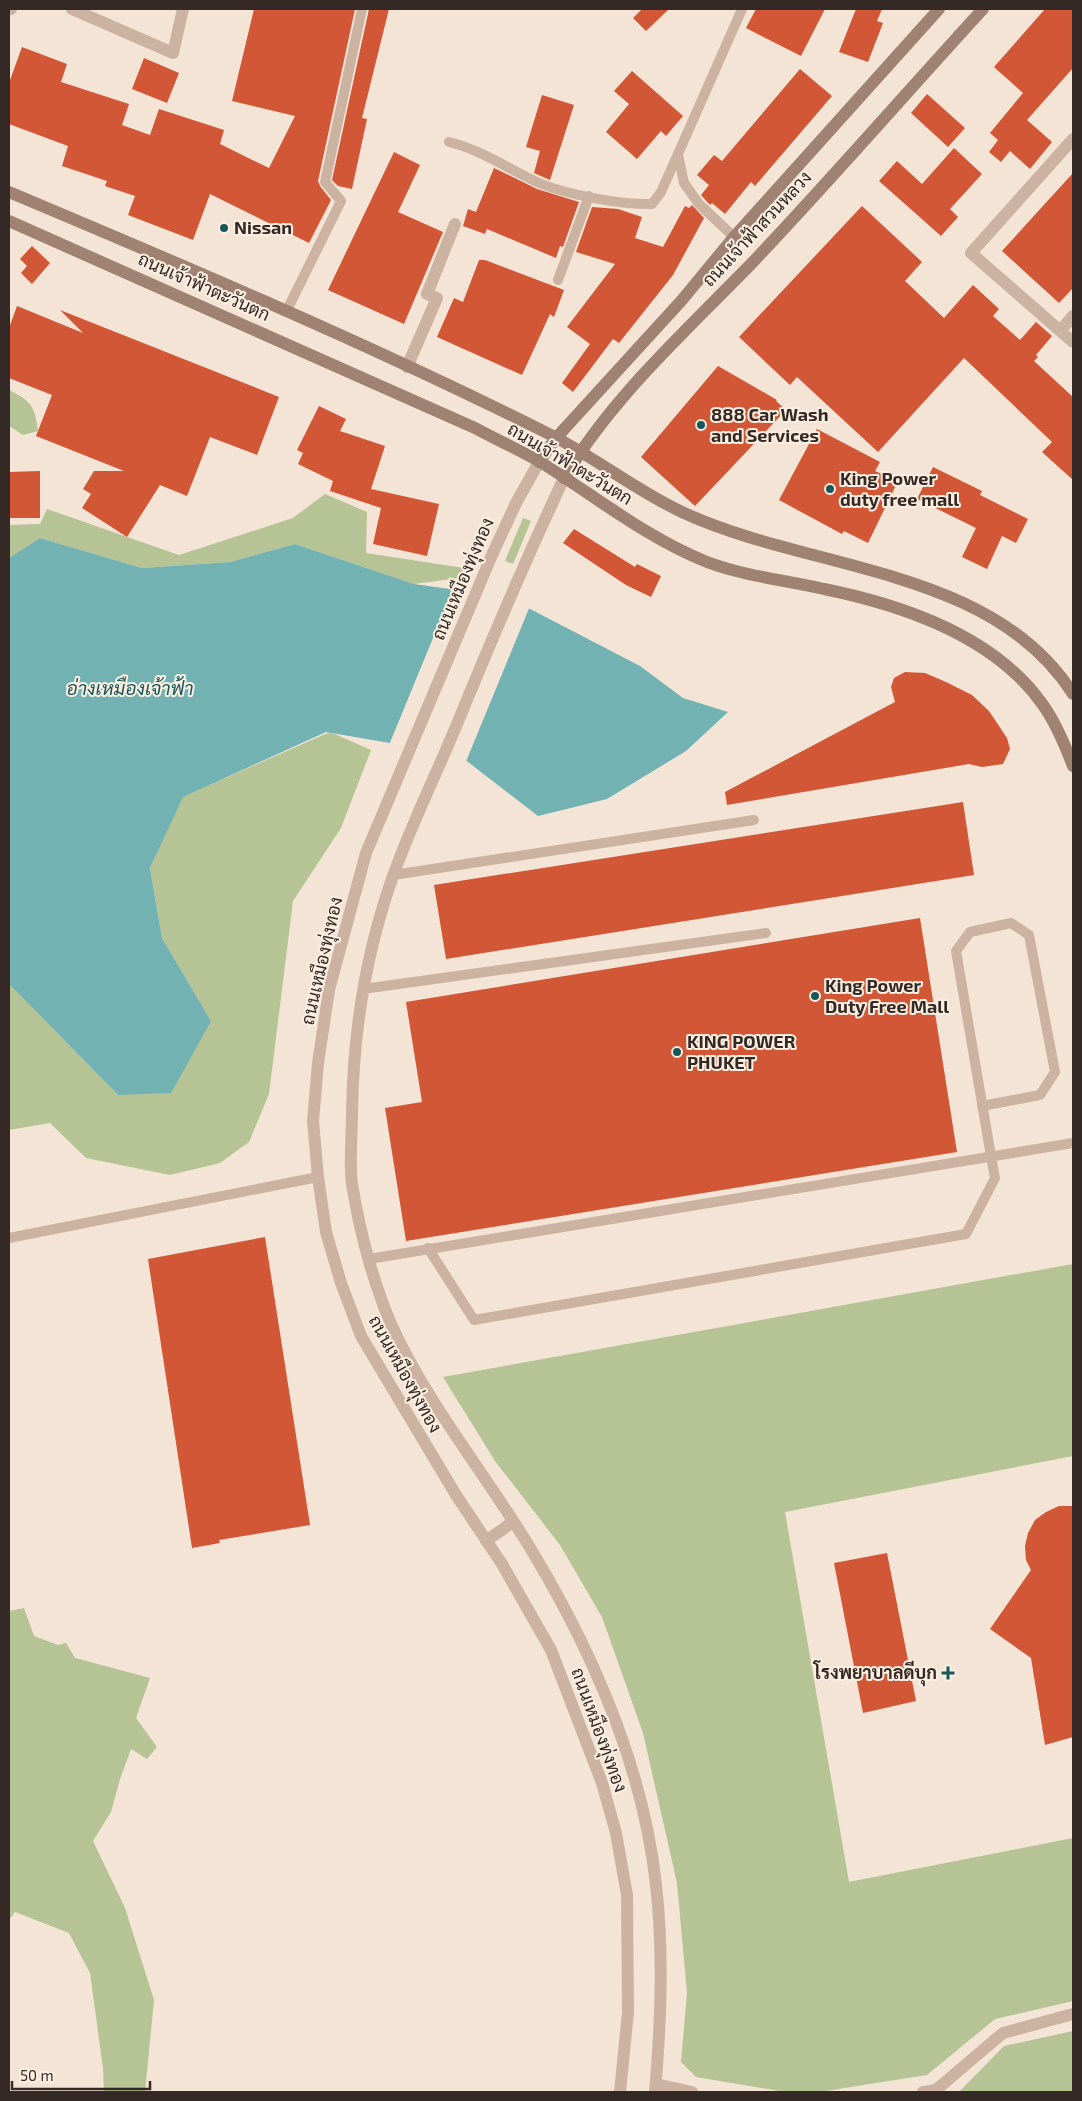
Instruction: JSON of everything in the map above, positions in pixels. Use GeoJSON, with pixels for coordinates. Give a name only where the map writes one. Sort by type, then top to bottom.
{"type":"FeatureCollection","features":[{"type":"Feature","properties":{"kind":"main road","name":"ถนนเจ้าฟ้าสวนหลวง"},"geometry":{"type":"LineString","coordinates":[[539,462],[556,438],[682,300],[734,237],[939,9]]}},
{"type":"Feature","properties":{"kind":"main road","name":"ถนนเจ้าฟ้าสวนหลวง"},"geometry":{"type":"LineString","coordinates":[[564,478],[580,452],[661,354],[751,264],[983,9]]}},
{"type":"Feature","properties":{"kind":"main road","name":"ถนนเจ้าฟ้าตะวันตก"},"geometry":{"type":"LineString","coordinates":[[9,192],[407,366],[556,438],[679,510],[733,534],[822,556],[905,581],[978,609],[1012,629],[1033,646],[1058,673],[1073,694]]}},
{"type":"Feature","properties":{"kind":"main road","name":"ถนนเจ้าฟ้าตะวันตก"},"geometry":{"type":"LineString","coordinates":[[9,221],[475,428],[539,462],[670,546],[708,562],[740,572],[825,589],[886,605],[940,626],[983,648],[1018,677],[1042,704],[1061,737],[1073,766]]}},
{"type":"Feature","properties":{"kind":"street"},"geometry":{"type":"LineString","coordinates":[[72,9],[173,53],[183,9]]}},
{"type":"Feature","properties":{"kind":"street"},"geometry":{"type":"LineString","coordinates":[[1073,139],[971,253],[1073,342]]}},
{"type":"Feature","properties":{"kind":"street"},"geometry":{"type":"LineString","coordinates":[[407,366],[437,298],[427,294],[456,224]]}},
{"type":"Feature","properties":{"kind":"street"},"geometry":{"type":"LineString","coordinates":[[1061,330],[1073,316]]}},
{"type":"Feature","properties":{"kind":"street","name":"ถนนเหมืองทุ่งทอง"},"geometry":{"type":"LineString","coordinates":[[539,462],[516,503],[492,556],[366,853],[329,990],[318,1063],[313,1121],[318,1177],[326,1232],[341,1283],[361,1336],[391,1390],[486,1541],[551,1650],[602,1783],[616,1833],[627,1895],[628,2012],[620,2092]]}},
{"type":"Feature","properties":{"kind":"street","name":"ถนนเหมืองทุ่งทอง"},"geometry":{"type":"LineString","coordinates":[[564,478],[522,568],[425,800],[394,875],[375,934],[352,1065],[351,1181],[369,1259],[380,1296],[403,1348],[426,1390],[513,1522],[574,1627],[618,1730],[638,1790],[656,1884],[662,2016],[656,2088]]}},
{"type":"Feature","properties":{"kind":"street"},"geometry":{"type":"LineString","coordinates":[[486,1541],[513,1522]]}},
{"type":"Feature","properties":{"kind":"street"},"geometry":{"type":"LineString","coordinates":[[923,2092],[936,2090],[1003,2033],[1073,2014]]}},
{"type":"Feature","properties":{"kind":"street"},"geometry":{"type":"LineString","coordinates":[[656,2088],[692,2092]]}},
{"type":"Feature","properties":{"kind":"lane"},"geometry":{"type":"LineString","coordinates":[[286,312],[340,201],[325,182],[362,9]]}},
{"type":"Feature","properties":{"kind":"lane"},"geometry":{"type":"LineString","coordinates":[[449,142],[470,147],[541,183],[589,196],[638,205],[652,204],[661,192],[742,9]]}},
{"type":"Feature","properties":{"kind":"lane"},"geometry":{"type":"LineString","coordinates":[[678,154],[684,183],[700,204],[734,237]]}},
{"type":"Feature","properties":{"kind":"lane"},"geometry":{"type":"LineString","coordinates":[[558,280],[589,196]]}},
{"type":"Feature","properties":{"kind":"lane"},"geometry":{"type":"LineString","coordinates":[[394,875],[754,820]]}},
{"type":"Feature","properties":{"kind":"lane"},"geometry":{"type":"LineString","coordinates":[[428,1248],[474,1320],[966,1234],[995,1178],[982,1106],[956,951],[970,932],[1011,923],[1029,935],[1055,1072],[1040,1095],[982,1106]]}},
{"type":"Feature","properties":{"kind":"lane"},"geometry":{"type":"LineString","coordinates":[[364,989],[766,933]]}},
{"type":"Feature","properties":{"kind":"lane"},"geometry":{"type":"LineString","coordinates":[[369,1259],[1073,1143]]}},
{"type":"Feature","properties":{"kind":"lane"},"geometry":{"type":"LineString","coordinates":[[9,1238],[318,1177]]}},
{"type":"Feature","properties":{"kind":"green space"},"geometry":{"type":"Polygon","coordinates":[[[9,390],[31,405],[38,431],[23,435],[9,426],[9,390]]]}},
{"type":"Feature","properties":{"kind":"green space"},"geometry":{"type":"Polygon","coordinates":[[[325,494],[367,512],[366,553],[464,568],[465,571],[459,578],[414,584],[295,544],[230,562],[142,568],[40,538],[9,558],[9,525],[40,524],[47,509],[179,555],[293,518],[325,494]]]}},
{"type":"Feature","properties":{"kind":"green space"},"geometry":{"type":"Polygon","coordinates":[[[523,518],[531,521],[513,564],[505,561],[523,518]]]}},
{"type":"Feature","properties":{"kind":"green space"},"geometry":{"type":"Polygon","coordinates":[[[330,732],[371,750],[341,828],[293,901],[269,1094],[249,1142],[220,1163],[170,1175],[86,1158],[50,1123],[9,1130],[9,984],[118,1095],[211,1021],[162,938],[150,868],[182,797],[330,732]]]}},
{"type":"Feature","properties":{"kind":"green space"},"geometry":{"type":"Polygon","coordinates":[[[1073,1264],[1073,1456],[785,1512],[849,1882],[1073,1838],[1073,2001],[995,2019],[927,2075],[819,2092],[785,2092],[696,2077],[681,2062],[687,1993],[677,1883],[643,1733],[602,1617],[560,1545],[495,1461],[443,1377],[1073,1264]]]}},
{"type":"Feature","properties":{"kind":"green space"},"geometry":{"type":"Polygon","coordinates":[[[24,1608],[34,1636],[58,1645],[66,1643],[75,1658],[150,1678],[136,1718],[157,1747],[147,1759],[131,1749],[111,1812],[93,1841],[125,1908],[154,2000],[145,2092],[104,2092],[103,2068],[90,1973],[69,1933],[15,1912],[9,1920],[9,1611],[24,1608]]]}},
{"type":"Feature","properties":{"kind":"green space"},"geometry":{"type":"Polygon","coordinates":[[[1073,2031],[1073,2092],[959,2092],[1004,2046],[1073,2031]]]}},
{"type":"Feature","properties":{"kind":"water","name":"อ่างเหมืองเจ้าฟ้า"},"geometry":{"type":"Polygon","coordinates":[[[40,538],[142,568],[230,562],[295,544],[414,584],[507,597],[640,666],[683,698],[728,712],[686,751],[607,799],[538,816],[459,755],[326,732],[183,797],[150,868],[162,938],[211,1021],[171,1093],[118,1095],[9,984],[9,558],[40,538]]]}},
{"type":"Feature","properties":{"kind":"pier"},"geometry":{"type":"Polygon","coordinates":[[[454,587],[507,594],[530,606],[465,764],[458,758],[389,745],[454,587]]]}},
{"type":"Feature","properties":{"kind":"building"},"geometry":{"type":"Polygon","coordinates":[[[254,9],[355,9],[318,181],[331,200],[309,243],[210,194],[193,240],[128,215],[135,196],[105,186],[107,181],[62,166],[68,146],[9,124],[9,83],[22,47],[67,64],[61,82],[129,104],[122,125],[150,135],[159,109],[224,130],[220,144],[269,168],[295,116],[232,101],[254,9]]]}},
{"type":"Feature","properties":{"kind":"building"},"geometry":{"type":"Polygon","coordinates":[[[369,9],[389,9],[362,118],[367,119],[352,189],[338,186],[332,180],[369,9]]]}},
{"type":"Feature","properties":{"kind":"building"},"geometry":{"type":"Polygon","coordinates":[[[642,9],[669,9],[646,31],[633,18],[642,9]]]}},
{"type":"Feature","properties":{"kind":"building"},"geometry":{"type":"Polygon","coordinates":[[[756,9],[825,9],[801,56],[746,28],[756,9]]]}},
{"type":"Feature","properties":{"kind":"building"},"geometry":{"type":"Polygon","coordinates":[[[856,9],[882,9],[877,21],[883,23],[868,62],[839,52],[856,9]]]}},
{"type":"Feature","properties":{"kind":"building"},"geometry":{"type":"Polygon","coordinates":[[[1045,9],[1073,9],[1073,68],[1027,120],[1052,142],[1030,169],[1010,151],[1001,162],[989,152],[998,140],[990,133],[1023,93],[994,67],[1045,9]]]}},
{"type":"Feature","properties":{"kind":"building"},"geometry":{"type":"Polygon","coordinates":[[[144,58],[179,73],[167,103],[132,89],[144,58]]]}},
{"type":"Feature","properties":{"kind":"building"},"geometry":{"type":"Polygon","coordinates":[[[800,69],[832,96],[755,186],[751,182],[725,214],[712,203],[710,205],[701,195],[709,185],[697,175],[714,155],[722,161],[800,69]]]}},
{"type":"Feature","properties":{"kind":"building"},"geometry":{"type":"Polygon","coordinates":[[[632,71],[683,116],[666,136],[661,131],[637,159],[606,132],[629,104],[614,91],[632,71]]]}},
{"type":"Feature","properties":{"kind":"building"},"geometry":{"type":"Polygon","coordinates":[[[927,94],[965,128],[948,147],[911,113],[927,94]]]}},
{"type":"Feature","properties":{"kind":"building"},"geometry":{"type":"Polygon","coordinates":[[[542,95],[574,105],[550,180],[534,173],[540,151],[526,147],[542,95]]]}},
{"type":"Feature","properties":{"kind":"building"},"geometry":{"type":"Polygon","coordinates":[[[954,148],[982,174],[950,209],[958,217],[941,236],[879,181],[897,161],[922,184],[954,148]]]}},
{"type":"Feature","properties":{"kind":"building"},"geometry":{"type":"Polygon","coordinates":[[[394,152],[420,165],[398,212],[443,232],[404,324],[328,290],[394,152]]]}},
{"type":"Feature","properties":{"kind":"building"},"geometry":{"type":"Polygon","coordinates":[[[494,168],[537,189],[579,202],[563,247],[560,246],[556,258],[487,229],[485,234],[463,226],[468,209],[476,212],[494,168]]]}},
{"type":"Feature","properties":{"kind":"building"},"geometry":{"type":"Polygon","coordinates":[[[1073,173],[1073,288],[1059,303],[1002,251],[1073,173]]]}},
{"type":"Feature","properties":{"kind":"building"},"geometry":{"type":"Polygon","coordinates":[[[692,205],[704,218],[673,275],[619,343],[613,339],[573,392],[562,383],[590,344],[567,327],[615,264],[576,252],[592,207],[618,209],[642,217],[635,238],[663,247],[685,206],[689,208],[692,205]]]}},
{"type":"Feature","properties":{"kind":"building"},"geometry":{"type":"Polygon","coordinates":[[[862,206],[922,262],[905,281],[944,318],[973,285],[999,309],[993,316],[1020,340],[1036,322],[1052,336],[1036,355],[1038,357],[1034,361],[1073,397],[1073,480],[1042,452],[1052,442],[964,358],[878,452],[797,377],[790,385],[739,337],[862,206]]]}},
{"type":"Feature","properties":{"kind":"building"},"geometry":{"type":"Polygon","coordinates":[[[32,246],[50,263],[32,284],[21,273],[27,266],[20,259],[32,246]]]}},
{"type":"Feature","properties":{"kind":"building"},"geometry":{"type":"Polygon","coordinates":[[[479,260],[485,260],[564,290],[554,317],[550,314],[522,375],[437,337],[454,298],[463,302],[479,260]]]}},
{"type":"Feature","properties":{"kind":"building"},"geometry":{"type":"Polygon","coordinates":[[[17,306],[83,333],[60,310],[279,397],[257,455],[210,437],[187,496],[160,485],[127,537],[82,508],[91,494],[83,489],[94,471],[124,471],[36,436],[52,395],[9,378],[9,328],[17,306]]]}},
{"type":"Feature","properties":{"kind":"building","name":"888 Car Wash and Services"},"geometry":{"type":"Polygon","coordinates":[[[718,366],[777,400],[786,410],[695,506],[641,457],[718,366]]]}},
{"type":"Feature","properties":{"kind":"building"},"geometry":{"type":"Polygon","coordinates":[[[319,406],[346,419],[340,431],[385,446],[371,489],[439,504],[427,556],[373,544],[381,508],[330,491],[333,481],[298,464],[303,453],[297,450],[319,406]]]}},
{"type":"Feature","properties":{"kind":"building"},"geometry":{"type":"Polygon","coordinates":[[[817,429],[880,462],[875,471],[898,481],[868,543],[844,531],[842,534],[779,500],[817,429]]]}},
{"type":"Feature","properties":{"kind":"building"},"geometry":{"type":"Polygon","coordinates":[[[933,467],[982,491],[980,495],[1028,519],[1016,543],[1002,536],[987,569],[962,557],[976,528],[917,499],[933,467]]]}},
{"type":"Feature","properties":{"kind":"building"},"geometry":{"type":"Polygon","coordinates":[[[40,471],[40,518],[9,518],[9,472],[40,471]]]}},
{"type":"Feature","properties":{"kind":"building"},"geometry":{"type":"Polygon","coordinates":[[[574,529],[635,567],[637,564],[661,576],[651,597],[626,585],[563,543],[574,529]]]}},
{"type":"Feature","properties":{"kind":"building"},"geometry":{"type":"Polygon","coordinates":[[[905,672],[925,673],[972,695],[989,711],[1007,738],[1010,749],[1003,764],[982,767],[969,764],[727,805],[725,792],[895,702],[891,687],[894,678],[905,672]]]}},
{"type":"Feature","properties":{"kind":"building"},"geometry":{"type":"Polygon","coordinates":[[[963,802],[974,875],[446,959],[434,885],[963,802]]]}},
{"type":"Feature","properties":{"kind":"building","name":"KING POWER PHUKET"},"geometry":{"type":"Polygon","coordinates":[[[920,918],[957,1152],[406,1241],[385,1108],[422,1102],[406,1002],[920,918]]]}},
{"type":"Feature","properties":{"kind":"building"},"geometry":{"type":"Polygon","coordinates":[[[265,1237],[310,1525],[219,1540],[220,1543],[192,1548],[148,1259],[265,1237]]]}},
{"type":"Feature","properties":{"kind":"building"},"geometry":{"type":"Polygon","coordinates":[[[1059,1506],[1073,1506],[1073,1737],[1045,1745],[1031,1658],[990,1629],[1031,1570],[1026,1560],[1025,1546],[1028,1533],[1035,1520],[1059,1506]]]}},
{"type":"Feature","properties":{"kind":"building"},"geometry":{"type":"Polygon","coordinates":[[[887,1553],[916,1701],[863,1713],[834,1563],[887,1553]]]}},
{"type":"Feature","properties":{"kind":"place","name":"Nissan"},"geometry":{"type":"Point","coordinates":[224,228]}},
{"type":"Feature","properties":{"kind":"place","name":"888 Car Wash and Services"},"geometry":{"type":"Point","coordinates":[701,425]}},
{"type":"Feature","properties":{"kind":"place","name":"King Power duty free mall"},"geometry":{"type":"Point","coordinates":[830,489]}},
{"type":"Feature","properties":{"kind":"place","name":"King Power Duty Free Mall"},"geometry":{"type":"Point","coordinates":[815,996]}},
{"type":"Feature","properties":{"kind":"place","name":"KING POWER PHUKET"},"geometry":{"type":"Point","coordinates":[677,1052]}},
{"type":"Feature","properties":{"kind":"place","name":"โรงพยาบาลดีบุก"},"geometry":{"type":"Point","coordinates":[948,1673]}}]}
